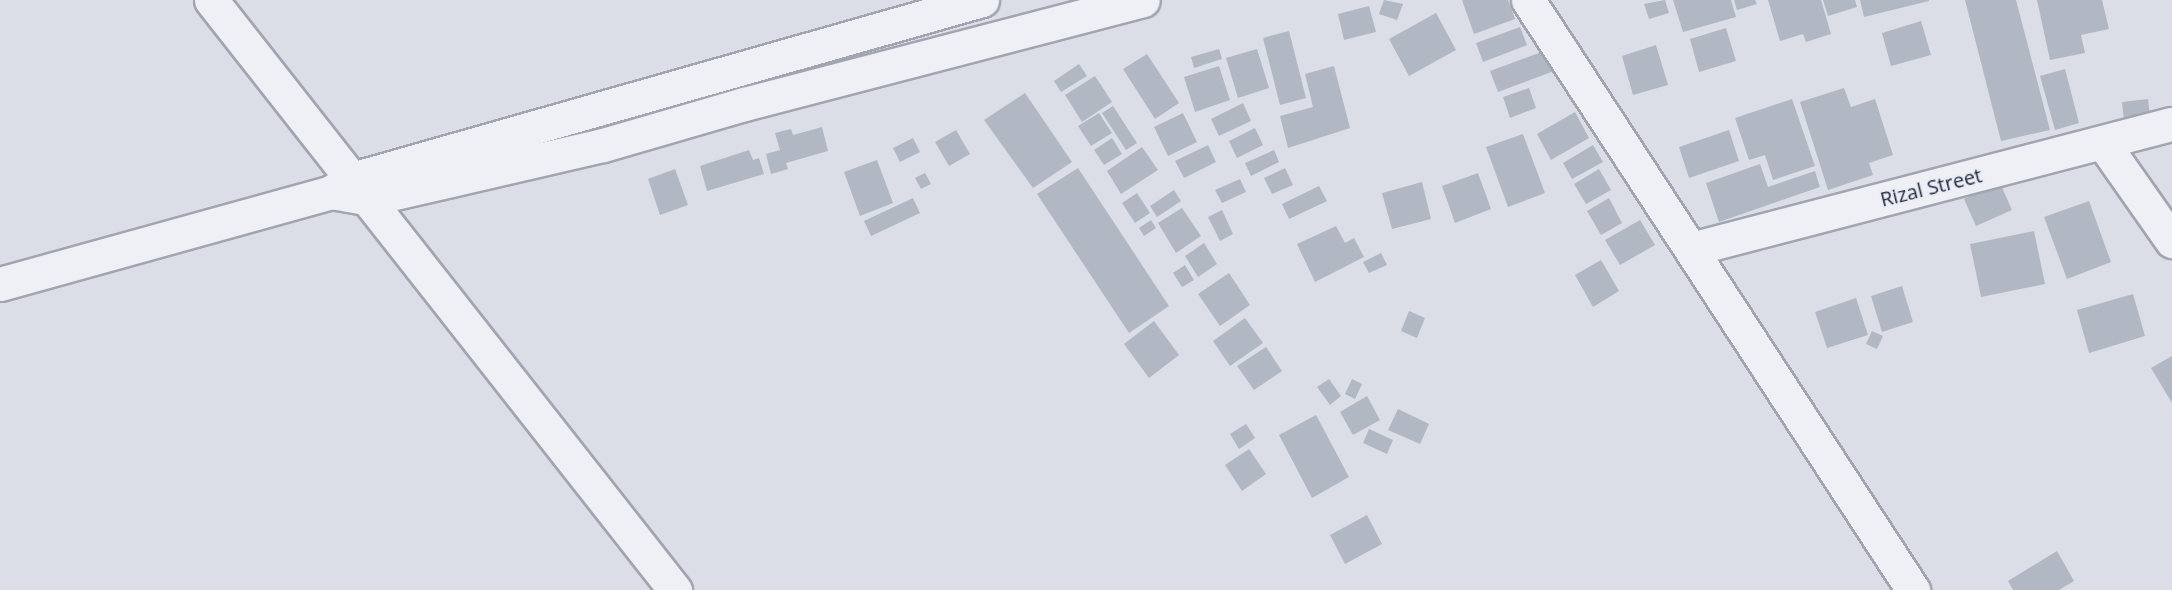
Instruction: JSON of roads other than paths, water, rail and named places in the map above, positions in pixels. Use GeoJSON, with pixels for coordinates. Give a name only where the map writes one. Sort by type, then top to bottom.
{"type":"FeatureCollection","features":[{"type":"Feature","properties":{"kind":"street"},"geometry":{"type":"LineString","coordinates":[[211,0],[351,190],[675,590]]}},
{"type":"Feature","properties":{"kind":"street"},"geometry":{"type":"LineString","coordinates":[[0,284],[351,190],[983,0],[994,40]]}},
{"type":"Feature","properties":{"kind":"street"},"geometry":{"type":"LineString","coordinates":[[351,190],[603,145],[744,104],[1143,0]]}},
{"type":"Feature","properties":{"kind":"street"},"geometry":{"type":"LineString","coordinates":[[1528,0],[1913,590]]}},
{"type":"Feature","properties":{"kind":"street","name":"Rizal Street"},"geometry":{"type":"LineString","coordinates":[[1691,249],[2172,124]]}},
{"type":"Feature","properties":{"kind":"street"},"geometry":{"type":"LineString","coordinates":[[2103,143],[2172,241]]}}]}
